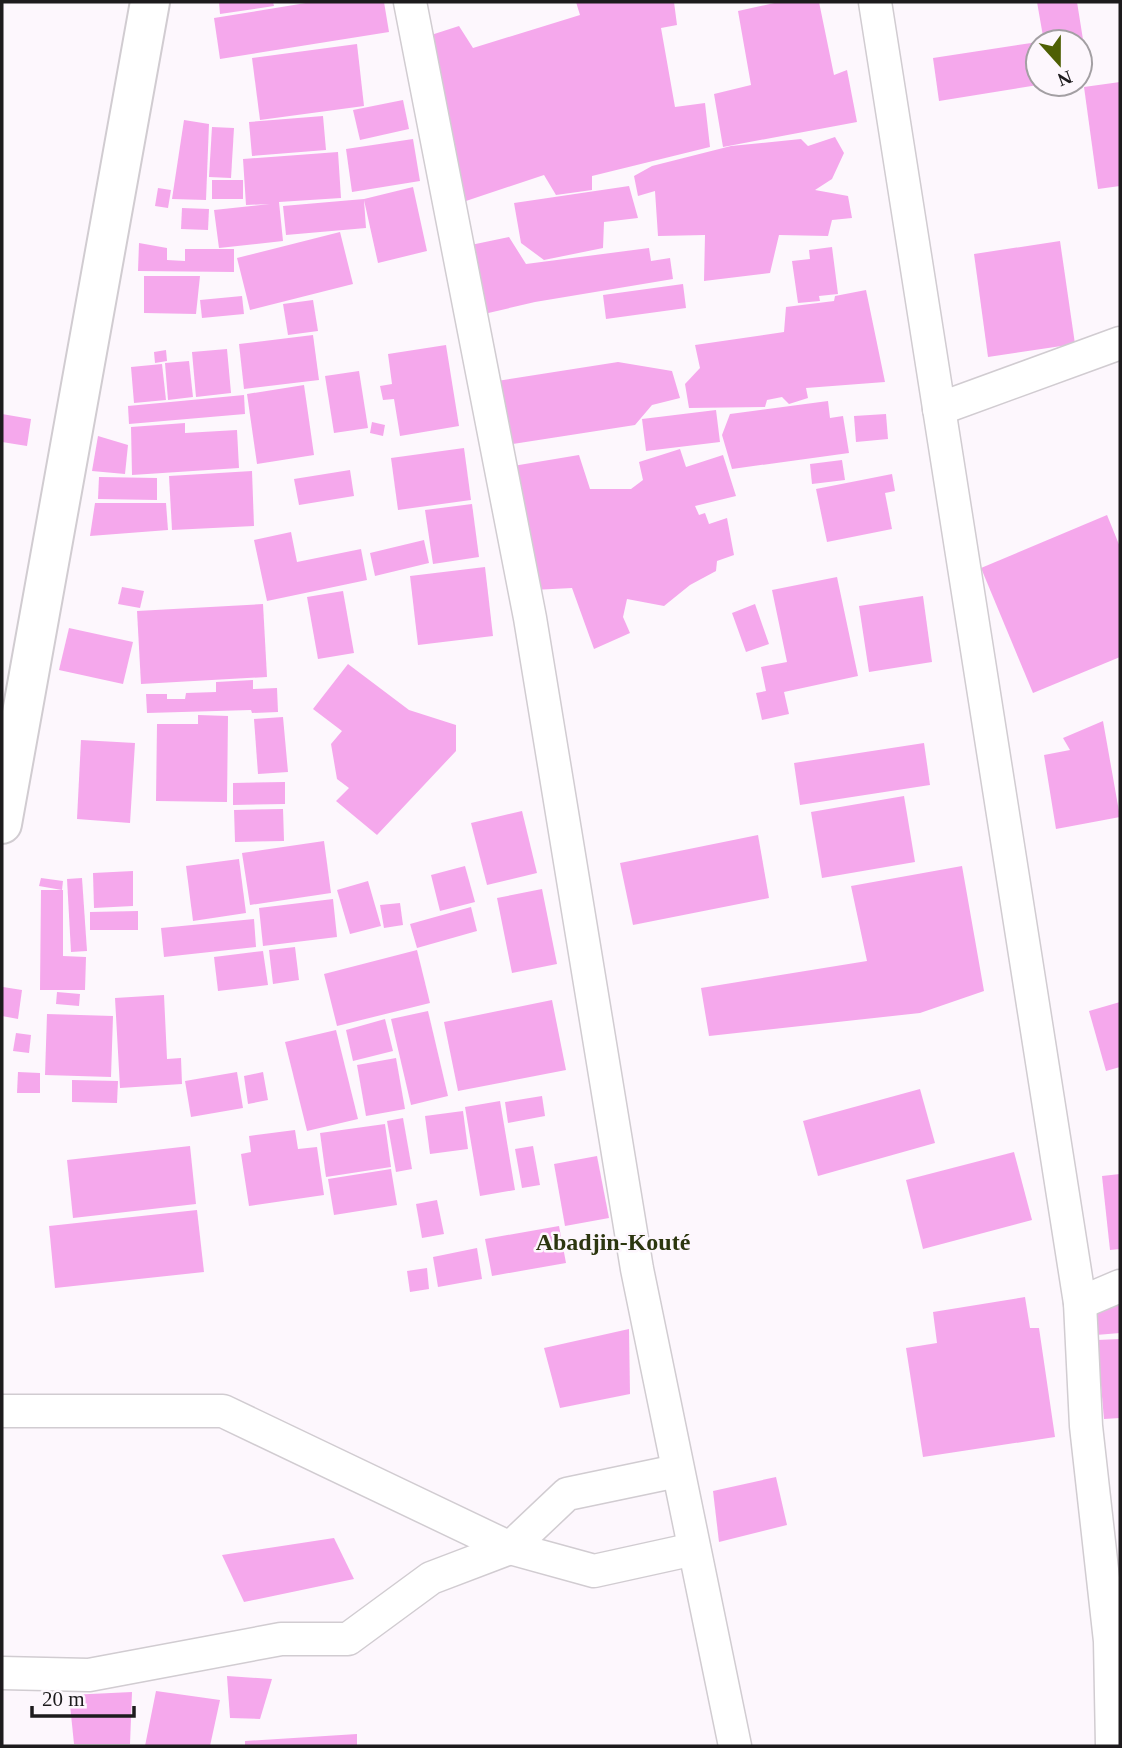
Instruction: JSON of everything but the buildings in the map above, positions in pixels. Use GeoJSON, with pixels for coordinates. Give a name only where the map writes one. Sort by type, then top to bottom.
{"type":"FeatureCollection","features":[{"type":"Feature","properties":{"kind":"street"},"geometry":{"type":"LineString","coordinates":[[2,824],[150,2]]}},
{"type":"Feature","properties":{"kind":"street"},"geometry":{"type":"LineString","coordinates":[[410,2],[530,618],[638,1269],[735,1746]]}},
{"type":"Feature","properties":{"kind":"street"},"geometry":{"type":"LineString","coordinates":[[875,2],[1080,1303],[1086,1426],[1110,1641],[1112,1746]]}},
{"type":"Feature","properties":{"kind":"street"},"geometry":{"type":"LineString","coordinates":[[939,409],[1120,343]]}},
{"type":"Feature","properties":{"kind":"street"},"geometry":{"type":"LineString","coordinates":[[1080,1303],[1120,1286]]}},
{"type":"Feature","properties":{"kind":"street"},"geometry":{"type":"LineString","coordinates":[[2,1411],[223,1411],[510,1548],[594,1571],[694,1549]]}},
{"type":"Feature","properties":{"kind":"street"},"geometry":{"type":"LineString","coordinates":[[2,1673],[89,1675],[281,1639],[348,1639],[431,1578],[510,1548],[567,1494],[677,1471]]}},
{"type":"Feature","properties":{"kind":"district","name":"Abadjin-Kouté"},"geometry":{"type":"Point","coordinates":[613,1242]}}]}
